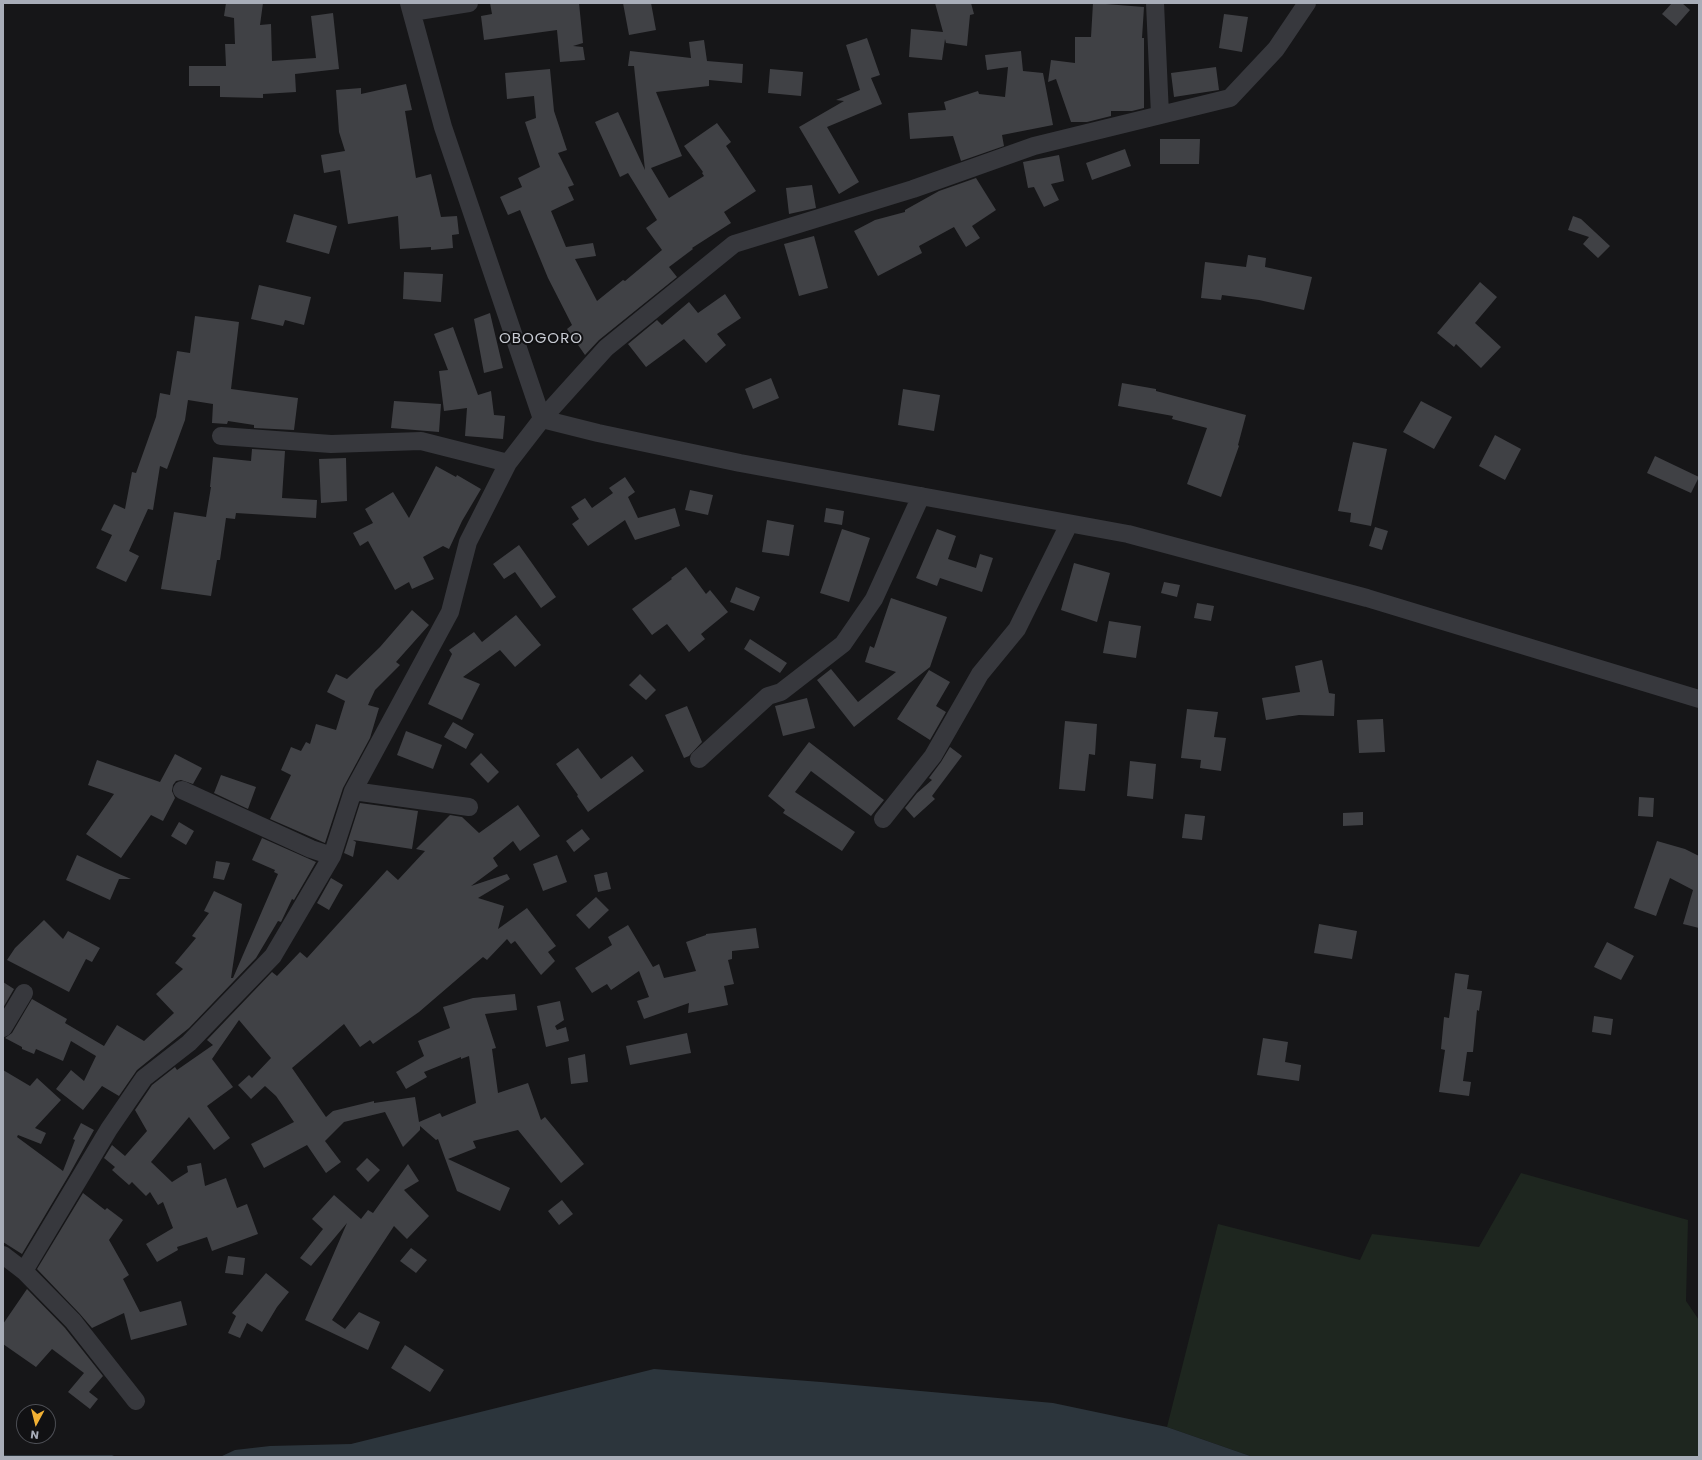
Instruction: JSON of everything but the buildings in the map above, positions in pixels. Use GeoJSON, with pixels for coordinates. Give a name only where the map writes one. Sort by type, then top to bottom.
{"type":"FeatureCollection","features":[{"type":"Feature","properties":{"kind":"street"},"geometry":{"type":"LineString","coordinates":[[469,3],[410,8],[443,127],[542,419]]}},
{"type":"Feature","properties":{"kind":"street"},"geometry":{"type":"LineString","coordinates":[[24,1271],[109,1129],[144,1078],[189,1044],[273,956],[332,856],[353,791],[450,612],[468,542],[508,463],[542,419],[606,348],[734,244],[913,189],[1034,146],[1230,98],[1276,49],[1307,3]]}},
{"type":"Feature","properties":{"kind":"street"},"geometry":{"type":"LineString","coordinates":[[1156,4],[1160,115]]}},
{"type":"Feature","properties":{"kind":"street"},"geometry":{"type":"LineString","coordinates":[[542,419],[598,433],[740,463],[1128,534],[1368,598],[1699,699]]}},
{"type":"Feature","properties":{"kind":"street"},"geometry":{"type":"LineString","coordinates":[[221,436],[331,444],[421,441],[508,463]]}},
{"type":"Feature","properties":{"kind":"street"},"geometry":{"type":"LineString","coordinates":[[700,759],[768,696],[781,692],[842,644],[874,599],[921,496]]}},
{"type":"Feature","properties":{"kind":"street"},"geometry":{"type":"LineString","coordinates":[[883,819],[933,756],[980,674],[1017,629],[1069,524]]}},
{"type":"Feature","properties":{"kind":"street"},"geometry":{"type":"LineString","coordinates":[[182,790],[311,849],[332,856]]}},
{"type":"Feature","properties":{"kind":"street"},"geometry":{"type":"LineString","coordinates":[[353,791],[469,807]]}},
{"type":"Feature","properties":{"kind":"street"},"geometry":{"type":"LineString","coordinates":[[3,1028],[24,992]]}},
{"type":"Feature","properties":{"kind":"street"},"geometry":{"type":"LineString","coordinates":[[3,1255],[24,1271],[74,1321],[136,1401]]}},
{"type":"Feature","properties":{"kind":"shaded area"},"geometry":{"type":"Polygon","coordinates":[[[1521,1173],[1688,1220],[1686,1301],[1699,1320],[1699,1457],[1253,1457],[1167,1427],[1218,1224],[1360,1260],[1372,1234],[1479,1247],[1521,1173]]]}},
{"type":"Feature","properties":{"kind":"shaded area"},"geometry":{"type":"Polygon","coordinates":[[[654,1369],[821,1382],[1053,1403],[1167,1427],[1253,1457],[220,1457],[235,1450],[270,1446],[351,1444],[654,1369]]]}},
{"type":"Feature","properties":{"kind":"shaded area"},"geometry":{"type":"Polygon","coordinates":[[[3,1455],[112,1455],[116,1457],[3,1457],[3,1455]]]}},
{"type":"Feature","properties":{"kind":"district","name":"OBOGORO"},"geometry":{"type":"Point","coordinates":[541,339]}}]}
